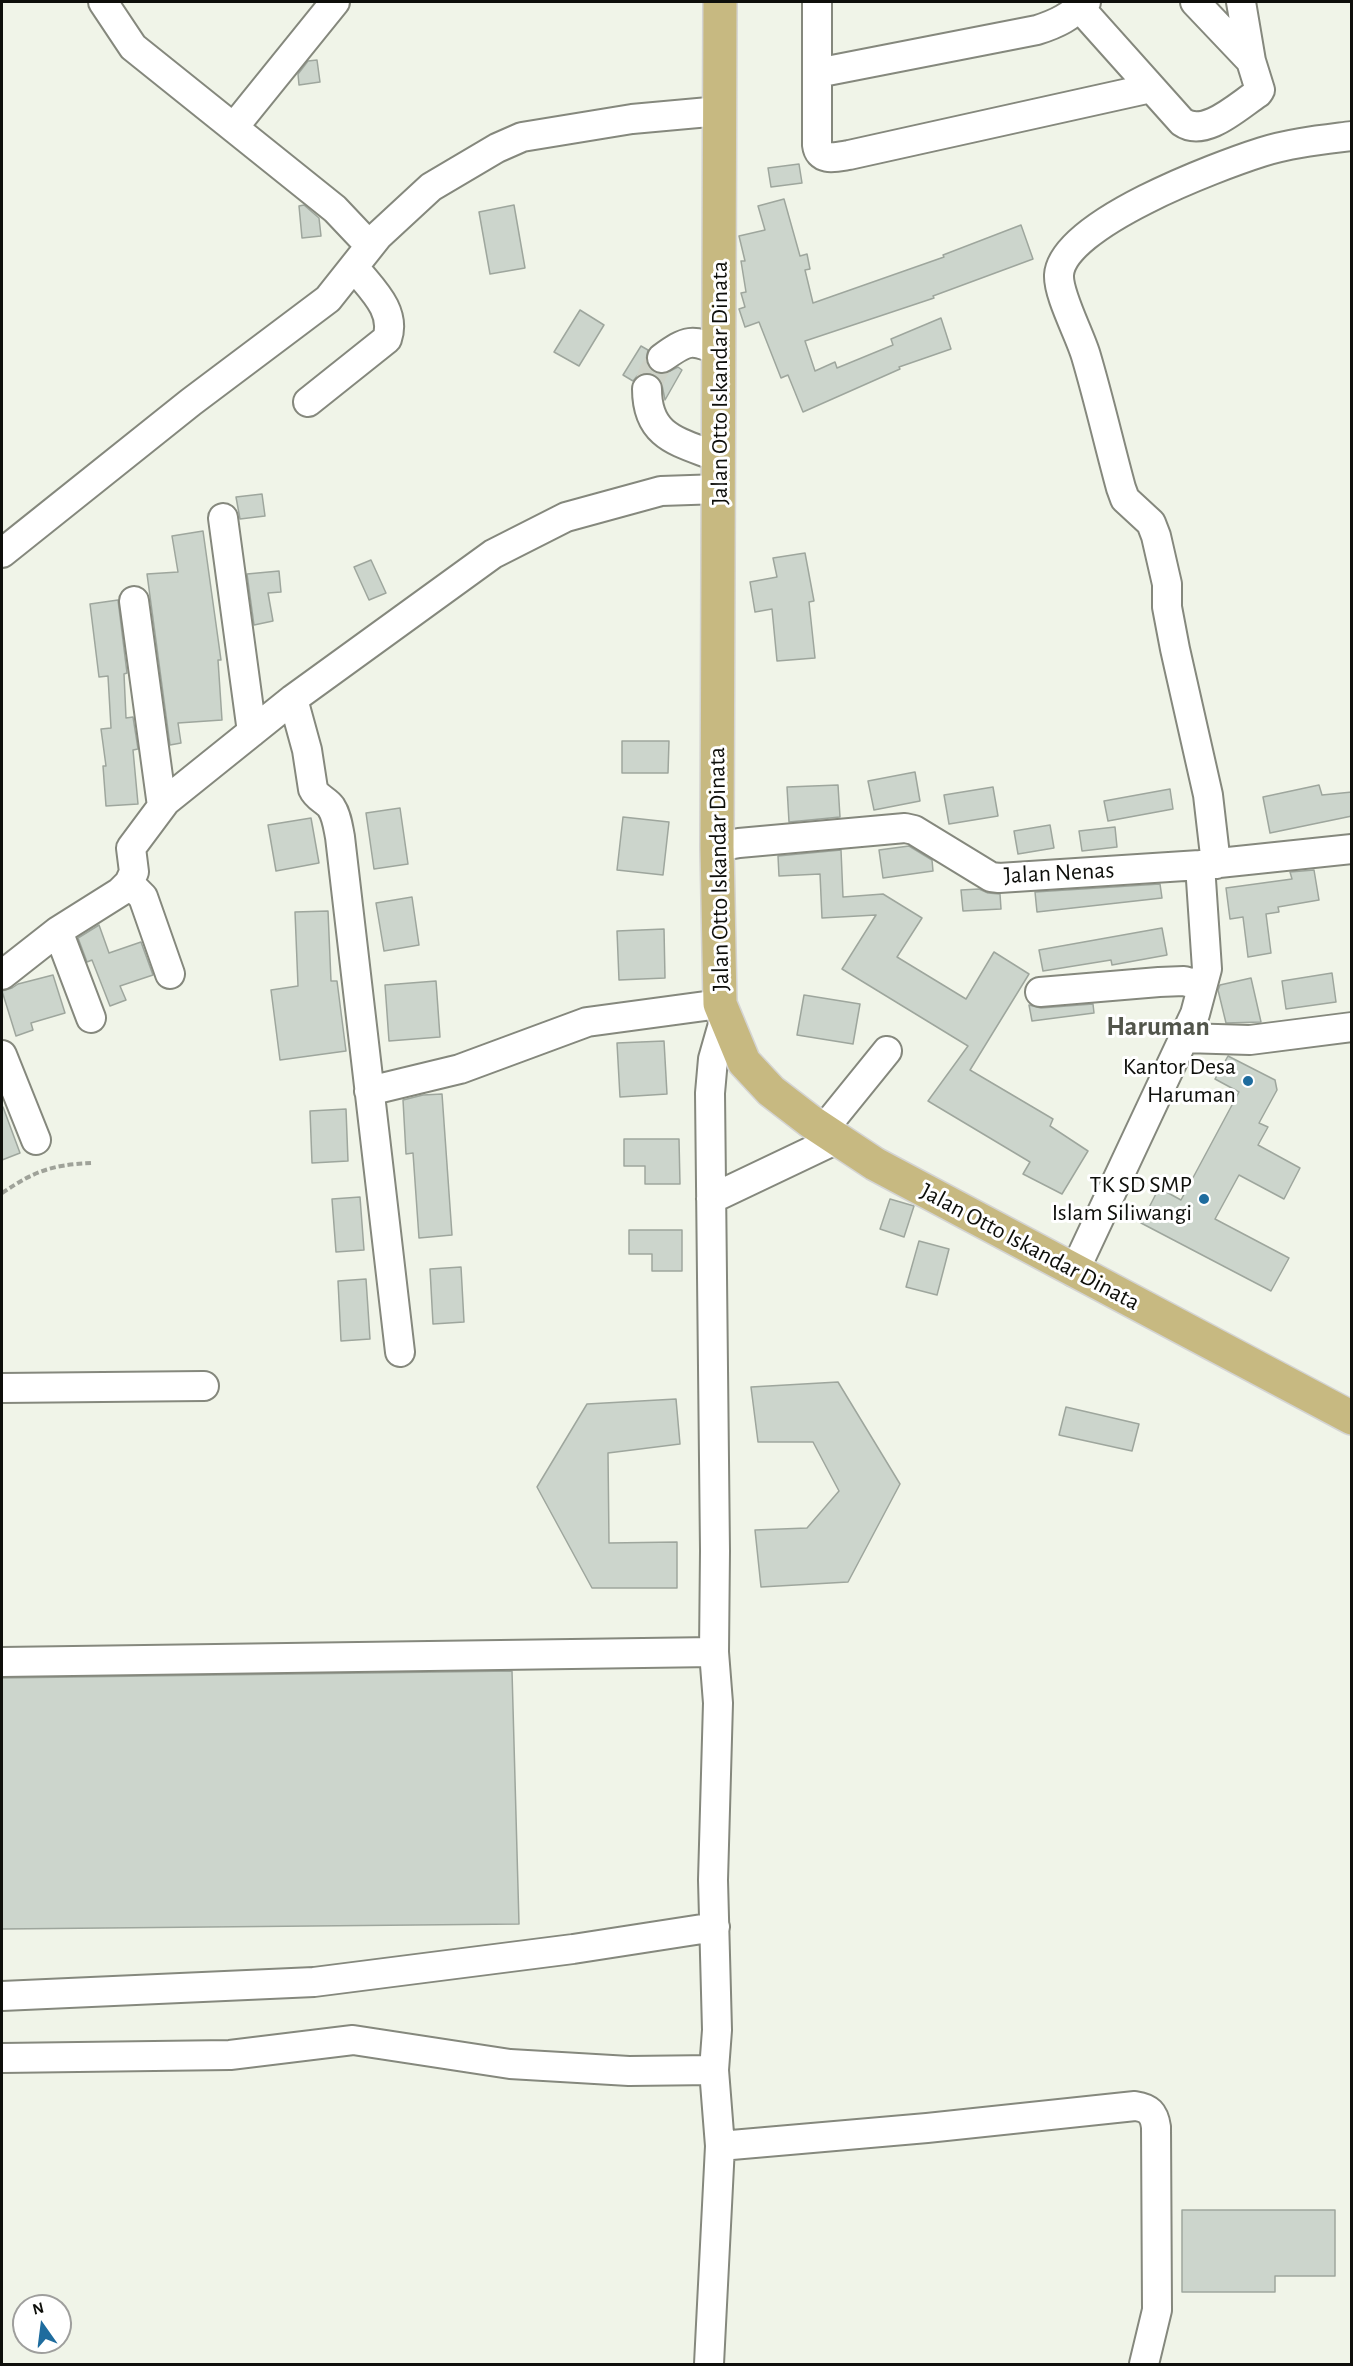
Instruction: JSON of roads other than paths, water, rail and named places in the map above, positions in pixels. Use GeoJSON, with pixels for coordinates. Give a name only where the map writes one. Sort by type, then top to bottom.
{"type":"FeatureCollection","features":[{"type":"Feature","properties":{"kind":"main road","name":"Jalan Otto Iskandar Dinata"},"geometry":{"type":"LineString","coordinates":[[720,2],[717,847],[723,1010],[744,1062],[771,1091],[875,1164],[1352,1418]]}},
{"type":"Feature","properties":{"kind":"street"},"geometry":{"type":"LineString","coordinates":[[103,2],[133,46],[334,209],[362,256],[390,318],[387,339],[309,402]]}},
{"type":"Feature","properties":{"kind":"street"},"geometry":{"type":"LineString","coordinates":[[234,127],[335,2]]}},
{"type":"Feature","properties":{"kind":"street"},"geometry":{"type":"LineString","coordinates":[[817,2],[817,145],[821,156],[827,158],[1151,88]]}},
{"type":"Feature","properties":{"kind":"street"},"geometry":{"type":"LineString","coordinates":[[1195,2],[1251,61]]}},
{"type":"Feature","properties":{"kind":"street"},"geometry":{"type":"LineString","coordinates":[[817,73],[1037,30],[1059,23],[1083,5],[1182,122],[1193,128],[1207,126],[1258,93],[1259,84],[1251,61],[1241,2]]}},
{"type":"Feature","properties":{"kind":"street"},"geometry":{"type":"LineString","coordinates":[[2,553],[191,402],[328,299],[362,256],[431,187],[497,148],[522,137],[632,119],[720,111]]}},
{"type":"Feature","properties":{"kind":"street"},"geometry":{"type":"LineString","coordinates":[[1074,1272],[1195,1014],[1207,969],[1208,795],[1173,639],[1167,607],[1167,584],[1156,536],[1151,523],[1125,499],[1121,488],[1085,355],[1059,278],[1060,264],[1068,251],[1101,226],[1155,195],[1196,176],[1263,152],[1306,142],[1352,136]]}},
{"type":"Feature","properties":{"kind":"street"},"geometry":{"type":"LineString","coordinates":[[662,358],[680,345],[699,342],[720,352]]}},
{"type":"Feature","properties":{"kind":"street"},"geometry":{"type":"LineString","coordinates":[[647,389],[647,407],[652,421],[664,434],[720,473]]}},
{"type":"Feature","properties":{"kind":"street"},"geometry":{"type":"LineString","coordinates":[[2,975],[58,931],[120,892],[129,883],[134,872],[131,848],[166,801],[293,699],[493,554],[566,517],[720,473]]}},
{"type":"Feature","properties":{"kind":"street"},"geometry":{"type":"LineString","coordinates":[[223,518],[252,732]]}},
{"type":"Feature","properties":{"kind":"street"},"geometry":{"type":"LineString","coordinates":[[134,601],[162,806]]}},
{"type":"Feature","properties":{"kind":"street"},"geometry":{"type":"LineString","coordinates":[[293,699],[307,750],[313,789],[315,794],[331,806],[339,828],[400,1352]]}},
{"type":"Feature","properties":{"kind":"street","name":"Jalan Nenas"},"geometry":{"type":"LineString","coordinates":[[717,847],[906,828],[914,830],[995,878],[1208,865],[1352,849]]}},
{"type":"Feature","properties":{"kind":"street"},"geometry":{"type":"LineString","coordinates":[[129,883],[143,897],[170,974]]}},
{"type":"Feature","properties":{"kind":"street"},"geometry":{"type":"LineString","coordinates":[[58,931],[91,1018]]}},
{"type":"Feature","properties":{"kind":"street"},"geometry":{"type":"LineString","coordinates":[[1040,992],[1184,981],[1202,986]]}},
{"type":"Feature","properties":{"kind":"street"},"geometry":{"type":"LineString","coordinates":[[369,1091],[460,1069],[587,1022],[723,1010],[713,1059],[710,1093],[714,1652],[718,1703],[713,1880],[717,2030],[714,2070],[720,2146],[709,2364]]}},
{"type":"Feature","properties":{"kind":"street"},"geometry":{"type":"LineString","coordinates":[[1184,1038],[1250,1040],[1352,1027]]}},
{"type":"Feature","properties":{"kind":"street"},"geometry":{"type":"LineString","coordinates":[[711,1199],[830,1134],[887,1051]]}},
{"type":"Feature","properties":{"kind":"street"},"geometry":{"type":"LineString","coordinates":[[2,1055],[36,1140]]}},
{"type":"Feature","properties":{"kind":"street"},"geometry":{"type":"LineString","coordinates":[[2,1388],[204,1386]]}},
{"type":"Feature","properties":{"kind":"street"},"geometry":{"type":"LineString","coordinates":[[2,1662],[714,1652]]}},
{"type":"Feature","properties":{"kind":"street"},"geometry":{"type":"LineString","coordinates":[[2,1996],[314,1982],[573,1949],[715,1927]]}},
{"type":"Feature","properties":{"kind":"street"},"geometry":{"type":"LineString","coordinates":[[2,2058],[230,2055],[353,2040],[510,2064],[629,2070],[714,2070]]}},
{"type":"Feature","properties":{"kind":"street"},"geometry":{"type":"LineString","coordinates":[[720,2146],[927,2128],[1135,2106],[1145,2107],[1153,2115],[1156,2127],[1158,2240],[1156,2310],[1144,2364]]}},
{"type":"Feature","properties":{"kind":"tunnel"},"geometry":{"type":"LineString","coordinates":[[647,389],[653,372],[662,358]]}},
{"type":"Feature","properties":{"kind":"place","name":"Kantor Desa Haruman"},"geometry":{"type":"Point","coordinates":[1248,1081]}},
{"type":"Feature","properties":{"kind":"place","name":"TK SD SMP Islam Siliwangi"},"geometry":{"type":"Point","coordinates":[1204,1199]}},
{"type":"Feature","properties":{"kind":"district","name":"Haruman"},"geometry":{"type":"Point","coordinates":[1158,1027]}}]}
